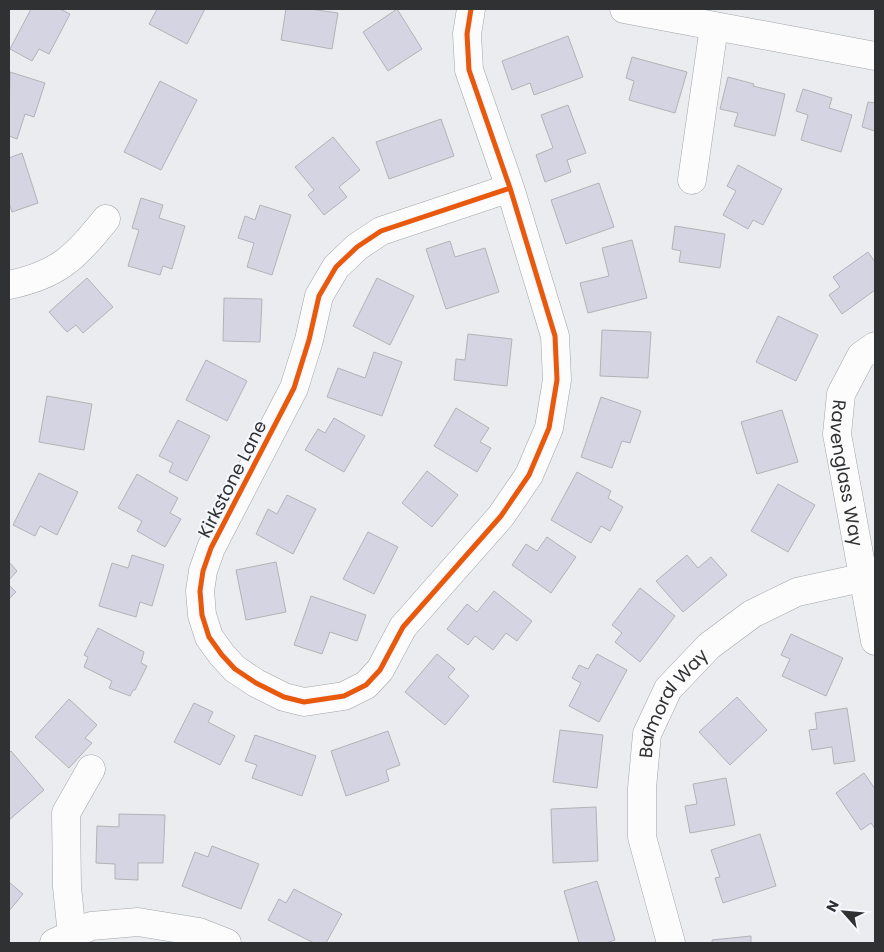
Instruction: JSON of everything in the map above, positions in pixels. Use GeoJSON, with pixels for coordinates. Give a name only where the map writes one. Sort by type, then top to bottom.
{"type":"FeatureCollection","features":[{"type":"Feature","properties":{"kind":"street","name":"Kirkstone Lane"},"geometry":{"type":"LineString","coordinates":[[470,9],[467,34],[469,70],[510,188],[555,336],[557,380],[549,428],[529,475],[500,516],[403,627],[380,670],[366,685],[344,696],[325,700],[304,702],[284,698],[235,669],[222,656],[209,637],[202,615],[200,591],[202,571],[211,548],[294,388],[309,340],[319,296],[336,267],[357,247],[380,231],[510,188]]}},
{"type":"Feature","properties":{"kind":"street"},"geometry":{"type":"LineString","coordinates":[[624,9],[875,56]]}},
{"type":"Feature","properties":{"kind":"street"},"geometry":{"type":"LineString","coordinates":[[692,180],[714,27]]}},
{"type":"Feature","properties":{"kind":"street"},"geometry":{"type":"LineString","coordinates":[[9,285],[29,281],[61,266],[83,248],[106,219]]}},
{"type":"Feature","properties":{"kind":"street","name":"Ravenglass Way"},"geometry":{"type":"LineString","coordinates":[[875,346],[861,356],[841,394],[837,434],[869,576],[875,641]]}},
{"type":"Feature","properties":{"kind":"street","name":"Balmoral Way"},"geometry":{"type":"LineString","coordinates":[[671,943],[642,837],[642,788],[647,734],[668,689],[709,646],[752,614],[797,592],[869,576]]}},
{"type":"Feature","properties":{"kind":"street"},"geometry":{"type":"LineString","coordinates":[[91,769],[66,813],[67,887],[63,939],[91,926],[138,922],[199,932],[227,943]]}},
{"type":"Feature","properties":{"kind":"building"},"geometry":{"type":"Polygon","coordinates":[[[31,9],[60,9],[70,14],[49,54],[39,49],[32,61],[10,49],[31,9]]]}},
{"type":"Feature","properties":{"kind":"building"},"geometry":{"type":"Polygon","coordinates":[[[157,9],[205,9],[187,44],[149,24],[157,9]]]}},
{"type":"Feature","properties":{"kind":"building"},"geometry":{"type":"Polygon","coordinates":[[[286,9],[310,9],[338,13],[332,49],[281,40],[286,9]]]}},
{"type":"Feature","properties":{"kind":"building"},"geometry":{"type":"Polygon","coordinates":[[[397,9],[422,49],[388,71],[363,32],[397,9]]]}},
{"type":"Feature","properties":{"kind":"building"},"geometry":{"type":"Polygon","coordinates":[[[568,36],[583,77],[534,95],[530,83],[512,90],[502,61],[568,36]]]}},
{"type":"Feature","properties":{"kind":"building"},"geometry":{"type":"Polygon","coordinates":[[[632,57],[687,72],[675,113],[629,100],[634,81],[626,78],[632,57]]]}},
{"type":"Feature","properties":{"kind":"building"},"geometry":{"type":"Polygon","coordinates":[[[10,72],[45,83],[34,117],[25,114],[17,139],[9,136],[10,72]]]}},
{"type":"Feature","properties":{"kind":"building"},"geometry":{"type":"Polygon","coordinates":[[[728,77],[785,94],[775,136],[734,126],[738,113],[720,109],[728,77]]]}},
{"type":"Feature","properties":{"kind":"building"},"geometry":{"type":"Polygon","coordinates":[[[160,81],[197,100],[161,170],[124,152],[160,81]]]}},
{"type":"Feature","properties":{"kind":"building"},"geometry":{"type":"Polygon","coordinates":[[[803,89],[832,98],[829,108],[852,115],[841,152],[801,140],[808,115],[796,111],[803,89]]]}},
{"type":"Feature","properties":{"kind":"building"},"geometry":{"type":"Polygon","coordinates":[[[868,102],[875,103],[875,131],[862,127],[868,102]]]}},
{"type":"Feature","properties":{"kind":"building"},"geometry":{"type":"Polygon","coordinates":[[[568,105],[586,153],[567,160],[571,172],[545,182],[536,155],[553,148],[541,115],[568,105]]]}},
{"type":"Feature","properties":{"kind":"building"},"geometry":{"type":"Polygon","coordinates":[[[441,119],[454,156],[389,179],[376,142],[441,119]]]}},
{"type":"Feature","properties":{"kind":"building"},"geometry":{"type":"Polygon","coordinates":[[[333,137],[360,170],[339,187],[347,197],[324,215],[308,195],[314,190],[295,167],[333,137]]]}},
{"type":"Feature","properties":{"kind":"building"},"geometry":{"type":"Polygon","coordinates":[[[22,153],[38,203],[12,212],[9,203],[9,158],[22,153]]]}},
{"type":"Feature","properties":{"kind":"building"},"geometry":{"type":"Polygon","coordinates":[[[738,165],[782,189],[763,225],[753,220],[748,229],[723,215],[736,191],[727,186],[738,165]]]}},
{"type":"Feature","properties":{"kind":"building"},"geometry":{"type":"Polygon","coordinates":[[[599,183],[614,227],[566,244],[551,200],[599,183]]]}},
{"type":"Feature","properties":{"kind":"building"},"geometry":{"type":"Polygon","coordinates":[[[141,198],[163,205],[159,218],[185,226],[172,269],[163,266],[160,275],[128,266],[139,230],[132,228],[141,198]]]}},
{"type":"Feature","properties":{"kind":"building"},"geometry":{"type":"Polygon","coordinates":[[[260,205],[291,215],[272,275],[247,267],[254,243],[238,238],[245,216],[255,220],[260,205]]]}},
{"type":"Feature","properties":{"kind":"building"},"geometry":{"type":"Polygon","coordinates":[[[675,226],[725,234],[720,268],[679,262],[681,251],[672,249],[675,226]]]}},
{"type":"Feature","properties":{"kind":"building"},"geometry":{"type":"Polygon","coordinates":[[[632,240],[647,298],[588,313],[580,283],[609,276],[602,248],[632,240]]]}},
{"type":"Feature","properties":{"kind":"building"},"geometry":{"type":"Polygon","coordinates":[[[450,241],[455,257],[485,248],[499,292],[446,309],[426,249],[450,241]]]}},
{"type":"Feature","properties":{"kind":"building"},"geometry":{"type":"Polygon","coordinates":[[[868,252],[875,262],[875,290],[842,314],[829,295],[840,287],[833,277],[868,252]]]}},
{"type":"Feature","properties":{"kind":"building"},"geometry":{"type":"Polygon","coordinates":[[[87,278],[113,307],[83,333],[76,325],[67,332],[49,312],[87,278]]]}},
{"type":"Feature","properties":{"kind":"building"},"geometry":{"type":"Polygon","coordinates":[[[377,278],[414,296],[390,345],[353,326],[377,278]]]}},
{"type":"Feature","properties":{"kind":"building"},"geometry":{"type":"Polygon","coordinates":[[[224,298],[262,299],[260,342],[223,341],[224,298]]]}},
{"type":"Feature","properties":{"kind":"building"},"geometry":{"type":"Polygon","coordinates":[[[778,316],[818,335],[796,381],[756,362],[778,316]]]}},
{"type":"Feature","properties":{"kind":"building"},"geometry":{"type":"Polygon","coordinates":[[[602,330],[651,332],[648,378],[600,376],[602,330]]]}},
{"type":"Feature","properties":{"kind":"building"},"geometry":{"type":"Polygon","coordinates":[[[468,334],[512,339],[507,386],[454,380],[456,359],[465,360],[468,334]]]}},
{"type":"Feature","properties":{"kind":"building"},"geometry":{"type":"Polygon","coordinates":[[[374,352],[402,362],[382,416],[327,397],[338,368],[365,378],[374,352]]]}},
{"type":"Feature","properties":{"kind":"building"},"geometry":{"type":"Polygon","coordinates":[[[206,360],[247,381],[227,421],[186,400],[206,360]]]}},
{"type":"Feature","properties":{"kind":"building"},"geometry":{"type":"Polygon","coordinates":[[[47,396],[92,404],[84,450],[39,442],[47,396]]]}},
{"type":"Feature","properties":{"kind":"building"},"geometry":{"type":"Polygon","coordinates":[[[601,397],[641,411],[630,443],[622,441],[612,468],[581,457],[601,397]]]}},
{"type":"Feature","properties":{"kind":"building"},"geometry":{"type":"Polygon","coordinates":[[[456,408],[489,428],[480,442],[491,448],[477,472],[434,446],[456,408]]]}},
{"type":"Feature","properties":{"kind":"building"},"geometry":{"type":"Polygon","coordinates":[[[782,410],[798,462],[757,474],[741,422],[782,410]]]}},
{"type":"Feature","properties":{"kind":"building"},"geometry":{"type":"Polygon","coordinates":[[[334,418],[365,436],[344,472],[305,450],[318,429],[325,433],[334,418]]]}},
{"type":"Feature","properties":{"kind":"building"},"geometry":{"type":"Polygon","coordinates":[[[178,420],[210,436],[187,481],[169,472],[173,463],[159,456],[178,420]]]}},
{"type":"Feature","properties":{"kind":"building"},"geometry":{"type":"Polygon","coordinates":[[[427,471],[458,495],[432,527],[402,503],[427,471]]]}},
{"type":"Feature","properties":{"kind":"building"},"geometry":{"type":"Polygon","coordinates":[[[577,472],[611,491],[608,498],[623,507],[610,531],[601,526],[591,543],[551,520],[577,472]]]}},
{"type":"Feature","properties":{"kind":"building"},"geometry":{"type":"Polygon","coordinates":[[[39,473],[78,492],[57,535],[40,526],[35,536],[13,525],[39,473]]]}},
{"type":"Feature","properties":{"kind":"building"},"geometry":{"type":"Polygon","coordinates":[[[137,474],[178,498],[170,513],[181,519],[165,547],[137,531],[142,521],[118,508],[137,474]]]}},
{"type":"Feature","properties":{"kind":"building"},"geometry":{"type":"Polygon","coordinates":[[[778,484],[815,505],[788,552],[751,531],[778,484]]]}},
{"type":"Feature","properties":{"kind":"building"},"geometry":{"type":"Polygon","coordinates":[[[287,495],[316,509],[293,554],[256,534],[268,509],[277,514],[287,495]]]}},
{"type":"Feature","properties":{"kind":"building"},"geometry":{"type":"Polygon","coordinates":[[[368,532],[398,547],[374,594],[343,579],[368,532]]]}},
{"type":"Feature","properties":{"kind":"building"},"geometry":{"type":"Polygon","coordinates":[[[547,537],[576,557],[551,593],[512,565],[526,544],[537,551],[547,537]]]}},
{"type":"Feature","properties":{"kind":"building"},"geometry":{"type":"Polygon","coordinates":[[[132,555],[164,565],[152,606],[140,602],[136,617],[99,606],[112,563],[128,568],[132,555]]]}},
{"type":"Feature","properties":{"kind":"building"},"geometry":{"type":"Polygon","coordinates":[[[687,555],[698,568],[711,557],[727,575],[683,612],[656,581],[687,555]]]}},
{"type":"Feature","properties":{"kind":"building"},"geometry":{"type":"Polygon","coordinates":[[[9,562],[17,571],[9,580],[9,562]]]}},
{"type":"Feature","properties":{"kind":"building"},"geometry":{"type":"Polygon","coordinates":[[[276,562],[286,612],[246,620],[236,570],[276,562]]]}},
{"type":"Feature","properties":{"kind":"building"},"geometry":{"type":"Polygon","coordinates":[[[9,585],[16,592],[9,599],[9,585]]]}},
{"type":"Feature","properties":{"kind":"building"},"geometry":{"type":"Polygon","coordinates":[[[640,588],[675,616],[640,662],[615,642],[622,633],[612,625],[640,588]]]}},
{"type":"Feature","properties":{"kind":"building"},"geometry":{"type":"Polygon","coordinates":[[[494,591],[532,621],[517,641],[506,633],[493,650],[475,636],[468,645],[447,629],[467,604],[477,612],[494,591]]]}},
{"type":"Feature","properties":{"kind":"building"},"geometry":{"type":"Polygon","coordinates":[[[311,596],[366,615],[357,641],[330,632],[322,654],[294,645],[311,596]]]}},
{"type":"Feature","properties":{"kind":"building"},"geometry":{"type":"Polygon","coordinates":[[[98,628],[144,652],[141,663],[147,666],[130,696],[109,688],[112,681],[84,667],[88,657],[84,655],[98,628]]]}},
{"type":"Feature","properties":{"kind":"building"},"geometry":{"type":"Polygon","coordinates":[[[791,634],[843,658],[826,696],[782,676],[790,659],[781,655],[791,634]]]}},
{"type":"Feature","properties":{"kind":"building"},"geometry":{"type":"Polygon","coordinates":[[[437,654],[455,669],[448,677],[469,696],[445,725],[405,692],[437,654]]]}},
{"type":"Feature","properties":{"kind":"building"},"geometry":{"type":"Polygon","coordinates":[[[597,654],[627,670],[599,722],[569,706],[581,683],[572,678],[579,665],[588,669],[597,654]]]}},
{"type":"Feature","properties":{"kind":"building"},"geometry":{"type":"Polygon","coordinates":[[[737,697],[767,730],[730,765],[699,732],[737,697]]]}},
{"type":"Feature","properties":{"kind":"building"},"geometry":{"type":"Polygon","coordinates":[[[69,699],[97,725],[85,738],[92,743],[69,768],[35,737],[69,699]]]}},
{"type":"Feature","properties":{"kind":"building"},"geometry":{"type":"Polygon","coordinates":[[[194,703],[213,712],[208,722],[235,736],[220,765],[174,742],[194,703]]]}},
{"type":"Feature","properties":{"kind":"building"},"geometry":{"type":"Polygon","coordinates":[[[847,708],[855,761],[834,764],[832,747],[812,750],[809,730],[817,729],[815,713],[847,708]]]}},
{"type":"Feature","properties":{"kind":"building"},"geometry":{"type":"Polygon","coordinates":[[[560,730],[603,735],[597,788],[553,782],[560,730]]]}},
{"type":"Feature","properties":{"kind":"building"},"geometry":{"type":"Polygon","coordinates":[[[388,731],[400,765],[386,770],[389,781],[346,796],[331,751],[388,731]]]}},
{"type":"Feature","properties":{"kind":"building"},"geometry":{"type":"Polygon","coordinates":[[[255,735],[316,756],[302,796],[252,778],[257,765],[245,761],[255,735]]]}},
{"type":"Feature","properties":{"kind":"building"},"geometry":{"type":"Polygon","coordinates":[[[11,751],[44,790],[9,820],[9,753],[11,751]]]}},
{"type":"Feature","properties":{"kind":"building"},"geometry":{"type":"Polygon","coordinates":[[[864,773],[875,789],[875,829],[871,823],[861,830],[836,793],[864,773]]]}},
{"type":"Feature","properties":{"kind":"building"},"geometry":{"type":"Polygon","coordinates":[[[726,778],[735,825],[690,833],[685,806],[697,804],[693,784],[726,778]]]}},
{"type":"Feature","properties":{"kind":"building"},"geometry":{"type":"Polygon","coordinates":[[[596,807],[598,861],[553,863],[551,809],[596,807]]]}},
{"type":"Feature","properties":{"kind":"building"},"geometry":{"type":"Polygon","coordinates":[[[119,814],[165,815],[163,863],[138,863],[138,880],[115,879],[115,864],[96,863],[97,826],[119,827],[119,814]]]}},
{"type":"Feature","properties":{"kind":"building"},"geometry":{"type":"Polygon","coordinates":[[[760,834],[776,886],[723,903],[715,878],[720,877],[711,850],[760,834]]]}},
{"type":"Feature","properties":{"kind":"building"},"geometry":{"type":"Polygon","coordinates":[[[212,846],[259,864],[241,909],[182,886],[195,852],[208,857],[212,846]]]}},
{"type":"Feature","properties":{"kind":"building"},"geometry":{"type":"Polygon","coordinates":[[[597,881],[615,940],[606,943],[579,943],[564,891],[597,881]]]}},
{"type":"Feature","properties":{"kind":"building"},"geometry":{"type":"Polygon","coordinates":[[[9,882],[23,894],[9,911],[9,882]]]}},
{"type":"Feature","properties":{"kind":"building"},"geometry":{"type":"Polygon","coordinates":[[[294,889],[342,914],[326,943],[314,943],[268,920],[279,899],[286,903],[294,889]]]}},
{"type":"Feature","properties":{"kind":"building"},"geometry":{"type":"Polygon","coordinates":[[[751,936],[751,943],[712,943],[712,940],[751,936]]]}},
{"type":"Feature","properties":{"kind":"cycle path"},"geometry":{"type":"LineString","coordinates":[[471,9],[467,34],[469,70],[510,188],[555,336],[557,380],[549,428],[529,475],[501,516],[403,627],[380,670],[366,685],[344,696],[304,702],[284,697],[256,683],[235,669],[222,655],[209,637],[202,615],[200,591],[203,571],[211,548],[294,388],[309,340],[319,296],[336,267],[357,247],[381,231],[510,188]]}}]}
